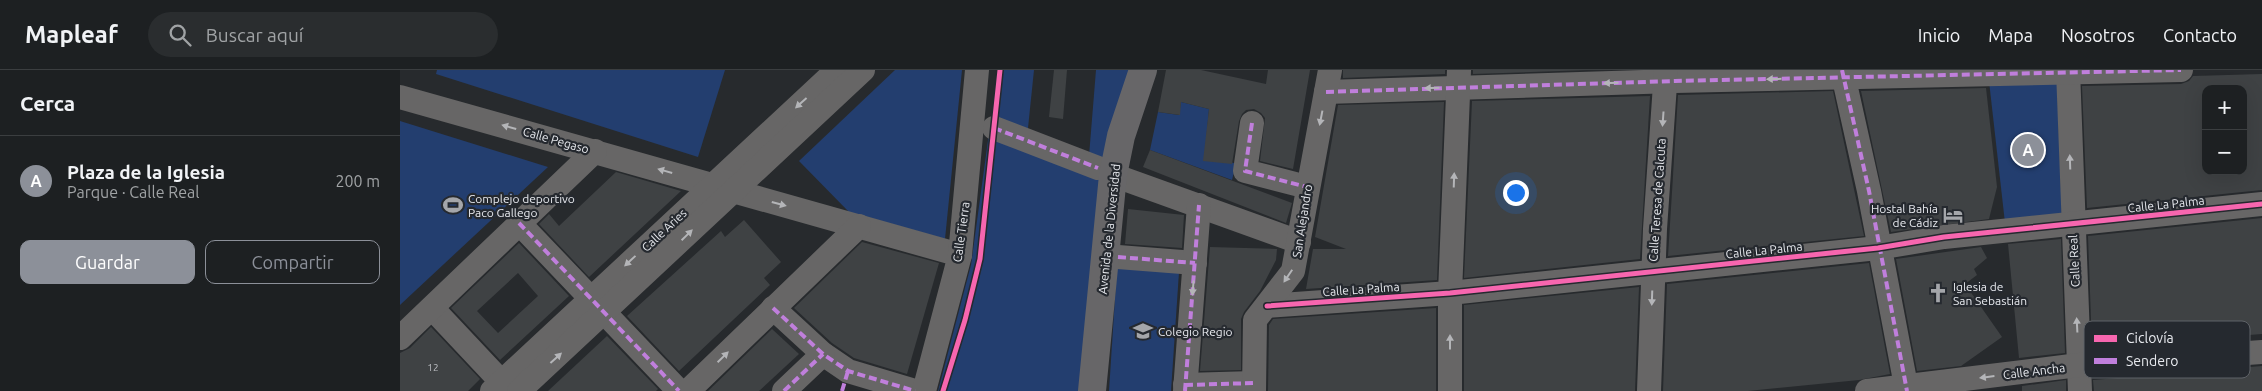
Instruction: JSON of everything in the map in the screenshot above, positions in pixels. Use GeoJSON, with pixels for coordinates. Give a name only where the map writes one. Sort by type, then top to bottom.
{"type":"FeatureCollection","features":[{"type":"Feature","properties":{"kind":"main road","name":"Avenida de la Diversidad"},"geometry":{"type":"LineString","coordinates":[[1092,391],[1106,171],[1121,136],[1143,70]]}},
{"type":"Feature","properties":{"kind":"street","name":"Calle Aries"},"geometry":{"type":"LineString","coordinates":[[506,389],[598,306],[722,188],[837,70]]}},
{"type":"Feature","properties":{"kind":"street","name":"Calle Aries"},"geometry":{"type":"LineString","coordinates":[[722,188],[863,70]]}},
{"type":"Feature","properties":{"kind":"street","name":"Calle Tierra"},"geometry":{"type":"LineString","coordinates":[[924,391],[960,255],[977,70]]}},
{"type":"Feature","properties":{"kind":"street"},"geometry":{"type":"LineString","coordinates":[[1328,81],[2181,70]]}},
{"type":"Feature","properties":{"kind":"street","name":"Calle Real"},"geometry":{"type":"LineString","coordinates":[[2068,72],[2072,224],[2080,391]]}},
{"type":"Feature","properties":{"kind":"street"},"geometry":{"type":"LineString","coordinates":[[1843,74],[1869,191],[1878,248],[1906,389]]}},
{"type":"Feature","properties":{"kind":"street","name":"Calle Teresa de Calcuta"},"geometry":{"type":"LineString","coordinates":[[1649,391],[1653,272],[1665,76]]}},
{"type":"Feature","properties":{"kind":"street"},"geometry":{"type":"LineString","coordinates":[[1450,391],[1450,293],[1458,79]]}},
{"type":"Feature","properties":{"kind":"street","name":"San Alejandro"},"geometry":{"type":"LineString","coordinates":[[1254,387],[1255,320],[1293,271],[1328,81]]}},
{"type":"Feature","properties":{"kind":"street","name":"Calle Pegaso"},"geometry":{"type":"LineString","coordinates":[[400,97],[960,255]]}},
{"type":"Feature","properties":{"kind":"street"},"geometry":{"type":"LineString","coordinates":[[1252,123],[1245,171],[1307,187]]}},
{"type":"Feature","properties":{"kind":"street"},"geometry":{"type":"LineString","coordinates":[[994,128],[1299,242]]}},
{"type":"Feature","properties":{"kind":"street"},"geometry":{"type":"LineString","coordinates":[[400,338],[595,151]]}},
{"type":"Feature","properties":{"kind":"street","name":"Calle La Palma"},"geometry":{"type":"LineString","coordinates":[[1267,306],[1450,293],[1878,248],[1944,237],[2262,204]]}},
{"type":"Feature","properties":{"kind":"street"},"geometry":{"type":"LineString","coordinates":[[1199,205],[1185,388],[1254,387]]}},
{"type":"Feature","properties":{"kind":"street"},"geometry":{"type":"LineString","coordinates":[[519,223],[679,391]]}},
{"type":"Feature","properties":{"kind":"street"},"geometry":{"type":"LineString","coordinates":[[688,391],[859,226]]}},
{"type":"Feature","properties":{"kind":"street"},"geometry":{"type":"LineString","coordinates":[[1118,257],[1195,263]]}},
{"type":"Feature","properties":{"kind":"street"},"geometry":{"type":"LineString","coordinates":[[432,308],[506,389]]}},
{"type":"Feature","properties":{"kind":"street"},"geometry":{"type":"LineString","coordinates":[[773,308],[823,354],[845,381],[915,391]]}},
{"type":"Feature","properties":{"kind":"street"},"geometry":{"type":"LineString","coordinates":[[784,391],[823,354]]}},
{"type":"Feature","properties":{"kind":"street","name":"Calle Ancha"},"geometry":{"type":"LineString","coordinates":[[1867,391],[1906,389],[2084,365]]}},
{"type":"Feature","properties":{"kind":"shaded area"},"geometry":{"type":"Polygon","coordinates":[[[437,70],[725,70],[698,157],[436,74],[437,70]]]}},
{"type":"Feature","properties":{"kind":"shaded area"},"geometry":{"type":"Polygon","coordinates":[[[895,70],[962,70],[945,239],[849,212],[799,161],[895,70]]]}},
{"type":"Feature","properties":{"kind":"shaded area"},"geometry":{"type":"Polygon","coordinates":[[[997,70],[1034,70],[1028,128],[1025,130],[992,117],[997,70]]]}},
{"type":"Feature","properties":{"kind":"shaded area"},"geometry":{"type":"Polygon","coordinates":[[[1096,70],[1129,70],[1102,161],[1089,156],[1096,70]]]}},
{"type":"Feature","properties":{"kind":"shaded area"},"geometry":{"type":"Polygon","coordinates":[[[1989,81],[2057,82],[2062,217],[2005,223],[1989,81]]]}},
{"type":"Feature","properties":{"kind":"shaded area"},"geometry":{"type":"Polygon","coordinates":[[[1181,102],[1209,109],[1205,152],[1236,164],[1232,180],[1150,150],[1158,112],[1179,115],[1181,102]]]}},
{"type":"Feature","properties":{"kind":"shaded area","name":"Complejo deportivo Paco Gallego"},"geometry":{"type":"Polygon","coordinates":[[[400,121],[548,167],[400,305],[400,121]]]}},
{"type":"Feature","properties":{"kind":"shaded area"},"geometry":{"type":"Polygon","coordinates":[[[989,133],[1103,168],[1084,391],[938,391],[971,265],[989,133]]]}},
{"type":"Feature","properties":{"kind":"shaded area","name":"Colegio Regio"},"geometry":{"type":"Polygon","coordinates":[[[1117,267],[1179,272],[1171,391],[1109,391],[1117,267]]]}},
{"type":"Feature","properties":{"kind":"building"},"geometry":{"type":"Polygon","coordinates":[[[1054,70],[1067,70],[1063,119],[1049,117],[1054,70]]]}},
{"type":"Feature","properties":{"kind":"building"},"geometry":{"type":"Polygon","coordinates":[[[1166,70],[1201,70],[1266,84],[1268,70],[1310,70],[1293,169],[1260,161],[1265,118],[1254,109],[1246,110],[1239,121],[1232,164],[1203,161],[1209,109],[1181,102],[1180,115],[1158,112],[1166,70]]]}},
{"type":"Feature","properties":{"kind":"building"},"geometry":{"type":"Polygon","coordinates":[[[1343,70],[1445,70],[1445,74],[1343,78],[1343,70]]]}},
{"type":"Feature","properties":{"kind":"building"},"geometry":{"type":"Polygon","coordinates":[[[1473,70],[1588,70],[1473,74],[1473,70]]]}},
{"type":"Feature","properties":{"kind":"building"},"geometry":{"type":"Polygon","coordinates":[[[2262,74],[2262,190],[2087,208],[2082,86],[2181,84],[2189,81],[2193,76],[2262,74]]]}},
{"type":"Feature","properties":{"kind":"building"},"geometry":{"type":"Polygon","coordinates":[[[1986,88],[1997,187],[1989,219],[1891,232],[1861,91],[1986,88]]]}},
{"type":"Feature","properties":{"kind":"building"},"geometry":{"type":"Polygon","coordinates":[[[1833,91],[1864,236],[1668,256],[1678,95],[1833,91]]]}},
{"type":"Feature","properties":{"kind":"building"},"geometry":{"type":"Polygon","coordinates":[[[1650,96],[1640,259],[1464,278],[1472,101],[1650,96]]]}},
{"type":"Feature","properties":{"kind":"building"},"geometry":{"type":"Polygon","coordinates":[[[1444,102],[1437,280],[1306,289],[1313,249],[1346,249],[1315,237],[1338,105],[1444,102]]]}},
{"type":"Feature","properties":{"kind":"building"},"geometry":{"type":"Polygon","coordinates":[[[1150,150],[1292,203],[1286,223],[1143,167],[1150,150]]]}},
{"type":"Feature","properties":{"kind":"building"},"geometry":{"type":"Polygon","coordinates":[[[616,172],[681,191],[589,277],[539,224],[549,214],[559,226],[616,172]]]}},
{"type":"Feature","properties":{"kind":"building"},"geometry":{"type":"Polygon","coordinates":[[[1128,209],[1184,215],[1182,248],[1125,244],[1128,209]]]}},
{"type":"Feature","properties":{"kind":"building"},"geometry":{"type":"Polygon","coordinates":[[[2262,218],[2262,334],[2250,335],[2250,321],[2091,321],[2088,236],[2262,218]]]}},
{"type":"Feature","properties":{"kind":"building"},"geometry":{"type":"Polygon","coordinates":[[[744,220],[781,262],[764,278],[770,285],[679,371],[627,316],[721,231],[725,237],[744,220]]]}},
{"type":"Feature","properties":{"kind":"building"},"geometry":{"type":"Polygon","coordinates":[[[2061,239],[2065,353],[2019,358],[2008,244],[2061,239]]]}},
{"type":"Feature","properties":{"kind":"building"},"geometry":{"type":"Polygon","coordinates":[[[862,242],[939,263],[907,374],[854,358],[832,343],[794,308],[862,242]]]}},
{"type":"Feature","properties":{"kind":"building"},"geometry":{"type":"Polygon","coordinates":[[[519,243],[569,296],[500,360],[451,308],[519,243]],[[518,273],[477,311],[498,333],[538,296],[518,273]]]}},
{"type":"Feature","properties":{"kind":"building"},"geometry":{"type":"Polygon","coordinates":[[[1210,247],[1277,249],[1276,260],[1260,291],[1241,319],[1241,370],[1200,371],[1210,247]]]}},
{"type":"Feature","properties":{"kind":"building","name":"Iglesia de San Sebastián"},"geometry":{"type":"Polygon","coordinates":[[[1981,247],[1987,258],[1974,269],[1977,275],[1965,284],[2002,337],[1961,366],[1917,371],[1896,259],[1981,247]]]}},
{"type":"Feature","properties":{"kind":"building"},"geometry":{"type":"Polygon","coordinates":[[[1869,263],[1890,374],[1859,380],[1748,391],[1663,391],[1667,284],[1869,263]]]}},
{"type":"Feature","properties":{"kind":"building"},"geometry":{"type":"Polygon","coordinates":[[[1639,287],[1635,391],[1464,391],[1464,305],[1639,287]]]}},
{"type":"Feature","properties":{"kind":"building"},"geometry":{"type":"Polygon","coordinates":[[[1436,308],[1436,391],[1268,391],[1269,325],[1273,319],[1436,308]]]}},
{"type":"Feature","properties":{"kind":"building"},"geometry":{"type":"Polygon","coordinates":[[[431,327],[480,379],[468,391],[400,391],[400,353],[410,348],[431,327]]]}},
{"type":"Feature","properties":{"kind":"building"},"geometry":{"type":"Polygon","coordinates":[[[772,329],[799,354],[759,391],[708,391],[772,329]]]}},
{"type":"Feature","properties":{"kind":"building"},"geometry":{"type":"Polygon","coordinates":[[[607,336],[658,389],[656,391],[548,391],[607,336]]]}},
{"type":"Feature","properties":{"kind":"building"},"geometry":{"type":"Polygon","coordinates":[[[2262,366],[2262,391],[2094,391],[2093,380],[2117,378],[2250,378],[2250,367],[2262,366]]]}},
{"type":"Feature","properties":{"kind":"building"},"geometry":{"type":"Polygon","coordinates":[[[2066,380],[2066,391],[2022,391],[2022,386],[2066,380]]]}},
{"type":"Feature","properties":{"kind":"marked path"},"geometry":{"type":"LineString","coordinates":[[1842,70],[1869,191],[1907,391]]}},
{"type":"Feature","properties":{"kind":"marked path"},"geometry":{"type":"LineString","coordinates":[[1326,92],[1675,81],[2181,70]]}},
{"type":"Feature","properties":{"kind":"marked path"},"geometry":{"type":"LineString","coordinates":[[1252,123],[1245,171],[1307,187]]}},
{"type":"Feature","properties":{"kind":"marked path"},"geometry":{"type":"LineString","coordinates":[[994,128],[1098,168]]}},
{"type":"Feature","properties":{"kind":"marked path"},"geometry":{"type":"LineString","coordinates":[[1185,391],[1199,205]]}},
{"type":"Feature","properties":{"kind":"marked path"},"geometry":{"type":"LineString","coordinates":[[519,223],[679,391]]}},
{"type":"Feature","properties":{"kind":"marked path"},"geometry":{"type":"LineString","coordinates":[[1118,257],[1195,263]]}},
{"type":"Feature","properties":{"kind":"marked path"},"geometry":{"type":"LineString","coordinates":[[773,308],[823,354],[848,371],[915,391]]}},
{"type":"Feature","properties":{"kind":"marked path"},"geometry":{"type":"LineString","coordinates":[[784,391],[823,354]]}},
{"type":"Feature","properties":{"kind":"marked path"},"geometry":{"type":"LineString","coordinates":[[842,391],[848,371]]}},
{"type":"Feature","properties":{"kind":"marked path"},"geometry":{"type":"LineString","coordinates":[[1185,385],[1254,383]]}},
{"type":"Feature","properties":{"kind":"cycle path"},"geometry":{"type":"LineString","coordinates":[[943,391],[965,320],[980,259],[1000,70]]}},
{"type":"Feature","properties":{"kind":"cycle path"},"geometry":{"type":"LineString","coordinates":[[1267,306],[1450,293],[1878,248],[1944,237],[2262,204]]}},
{"type":"Feature","properties":{"kind":"place","name":"Plaza de la Iglesia"},"geometry":{"type":"Point","coordinates":[2028,150]}},
{"type":"Feature","properties":{"kind":"place","name":"Complejo deportivo Paco Gallego"},"geometry":{"type":"Point","coordinates":[453,205]}},
{"type":"Feature","properties":{"kind":"place","name":"Hostal Bahía de Cádiz"},"geometry":{"type":"Point","coordinates":[1953,215]}},
{"type":"Feature","properties":{"kind":"place","name":"Iglesia de San Sebastián"},"geometry":{"type":"Point","coordinates":[1938,293]}},
{"type":"Feature","properties":{"kind":"place","name":"Colegio Regio"},"geometry":{"type":"Point","coordinates":[1143,331]}}]}
